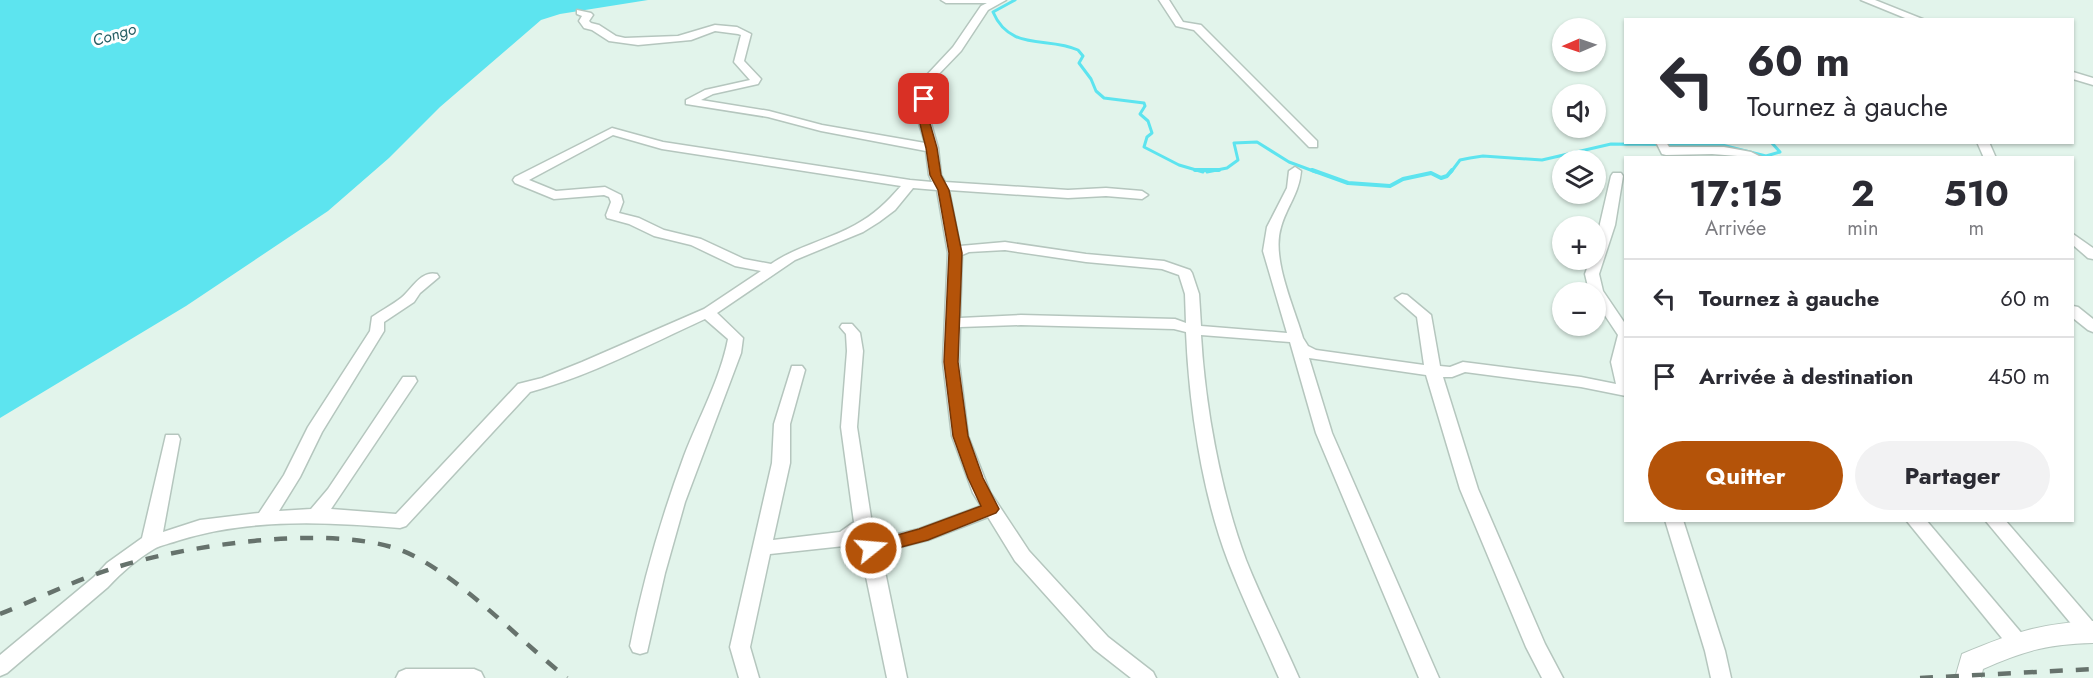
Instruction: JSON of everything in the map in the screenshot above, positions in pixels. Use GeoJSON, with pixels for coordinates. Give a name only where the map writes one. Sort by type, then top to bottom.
{"type":"FeatureCollection","features":[{"type":"Feature","properties":{"kind":"main road"},"geometry":{"type":"LineString","coordinates":[[1968,678],[1971,662],[2017,642],[2057,633],[2092,632]]}},
{"type":"Feature","properties":{"kind":"street"},"geometry":{"type":"LineString","coordinates":[[946,0],[1001,0]]}},
{"type":"Feature","properties":{"kind":"street"},"geometry":{"type":"LineString","coordinates":[[955,0],[984,8]]}},
{"type":"Feature","properties":{"kind":"street"},"geometry":{"type":"LineString","coordinates":[[1001,0],[984,8],[957,49],[935,69],[926,85],[924,120],[932,148],[935,175],[942,188],[956,253],[951,362],[960,436],[982,493],[1022,556],[1101,643],[1146,678]]}},
{"type":"Feature","properties":{"kind":"street"},"geometry":{"type":"LineString","coordinates":[[1164,0],[1180,26],[1197,27],[1255,84],[1276,110],[1313,144]]}},
{"type":"Feature","properties":{"kind":"street"},"geometry":{"type":"LineString","coordinates":[[1866,0],[1915,18]]}},
{"type":"Feature","properties":{"kind":"street"},"geometry":{"type":"LineString","coordinates":[[580,12],[588,15],[584,21],[588,26],[595,27],[599,33],[630,42],[688,37],[705,30],[716,29],[740,30],[746,34],[739,62],[756,79],[754,82],[709,92],[690,102],[769,114],[821,128],[932,148]]}},
{"type":"Feature","properties":{"kind":"street"},"geometry":{"type":"LineString","coordinates":[[2074,75],[2093,82]]}},
{"type":"Feature","properties":{"kind":"street"},"geometry":{"type":"LineString","coordinates":[[771,268],[740,263],[696,242],[659,233],[612,214],[617,201],[615,195],[605,191],[554,195],[519,180],[612,131],[662,145],[910,184],[929,183],[942,188],[1006,189],[1068,195],[1106,192],[1142,195]]}},
{"type":"Feature","properties":{"kind":"street"},"geometry":{"type":"LineString","coordinates":[[1664,147],[1746,153],[1753,156]]}},
{"type":"Feature","properties":{"kind":"street"},"geometry":{"type":"LineString","coordinates":[[1295,171],[1293,188],[1274,227],[1270,251],[1324,433],[1429,678]]}},
{"type":"Feature","properties":{"kind":"street"},"geometry":{"type":"LineString","coordinates":[[1617,176],[1608,225],[1592,274],[1596,291],[1624,333]]}},
{"type":"Feature","properties":{"kind":"street"},"geometry":{"type":"LineString","coordinates":[[0,667],[101,582],[114,568],[149,543],[200,527],[316,515],[400,521],[524,387],[547,382],[567,374],[709,312],[790,257],[858,229],[874,219],[890,207],[910,184]]}},
{"type":"Feature","properties":{"kind":"street"},"geometry":{"type":"LineString","coordinates":[[2074,239],[2093,255]]}},
{"type":"Feature","properties":{"kind":"street"},"geometry":{"type":"LineString","coordinates":[[956,253],[967,248],[1005,246],[1086,258],[1164,265],[1185,273],[1192,294],[1195,364],[1206,441],[1224,518],[1237,560],[1289,678]]}},
{"type":"Feature","properties":{"kind":"street"},"geometry":{"type":"LineString","coordinates":[[264,520],[291,477],[314,431],[377,331],[377,320],[409,299],[415,290],[432,277]]}},
{"type":"Feature","properties":{"kind":"street"},"geometry":{"type":"LineString","coordinates":[[1402,298],[1424,315],[1433,371],[1469,489],[1536,647],[1553,678]]}},
{"type":"Feature","properties":{"kind":"street"},"geometry":{"type":"LineString","coordinates":[[2074,311],[2091,320]]}},
{"type":"Feature","properties":{"kind":"street"},"geometry":{"type":"LineString","coordinates":[[640,646],[661,546],[676,500],[722,383],[733,362],[736,338],[712,318],[709,312]]}},
{"type":"Feature","properties":{"kind":"street"},"geometry":{"type":"LineString","coordinates":[[952,323],[1069,320],[1175,324],[1194,330],[1296,338]]}},
{"type":"Feature","properties":{"kind":"street"},"geometry":{"type":"LineString","coordinates":[[847,327],[853,333],[855,351],[849,427],[863,524],[871,548],[897,678]]}},
{"type":"Feature","properties":{"kind":"street"},"geometry":{"type":"LineString","coordinates":[[1296,338],[1303,349],[1312,354],[1433,371],[1452,372],[1463,367],[1581,382],[1624,391]]}},
{"type":"Feature","properties":{"kind":"street"},"geometry":{"type":"LineString","coordinates":[[1624,340],[1619,362],[1624,383]]}},
{"type":"Feature","properties":{"kind":"street"},"geometry":{"type":"LineString","coordinates":[[749,678],[740,647],[780,463],[782,424],[797,370]]}},
{"type":"Feature","properties":{"kind":"street"},"geometry":{"type":"LineString","coordinates":[[316,515],[334,494],[409,381]]}},
{"type":"Feature","properties":{"kind":"street"},"geometry":{"type":"LineString","coordinates":[[149,543],[153,534],[172,439]]}},
{"type":"Feature","properties":{"kind":"street"},"geometry":{"type":"LineString","coordinates":[[871,548],[922,535],[991,509]]}},
{"type":"Feature","properties":{"kind":"street"},"geometry":{"type":"LineString","coordinates":[[1675,522],[1715,651],[1721,678]]}},
{"type":"Feature","properties":{"kind":"street"},"geometry":{"type":"LineString","coordinates":[[1917,522],[2017,642]]}},
{"type":"Feature","properties":{"kind":"street"},"geometry":{"type":"LineString","coordinates":[[1996,522],[2092,632]]}},
{"type":"Feature","properties":{"kind":"street"},"geometry":{"type":"LineString","coordinates":[[761,548],[844,539],[863,524]]}},
{"type":"Feature","properties":{"kind":"street"},"geometry":{"type":"LineString","coordinates":[[406,678],[474,678]]}},
{"type":"Feature","properties":{"kind":"water","name":"Congo"},"geometry":{"type":"Polygon","coordinates":[[[0,0],[648,0],[560,14],[541,20],[440,107],[389,158],[328,211],[186,306],[0,418],[0,0]]]}},
{"type":"Feature","properties":{"kind":"waterway"},"geometry":{"type":"LineString","coordinates":[[1015,0],[993,12],[1000,25],[1019,38],[1078,50],[1083,56],[1079,63],[1091,79],[1096,91],[1104,98],[1144,103],[1145,106],[1140,114],[1148,121],[1152,133],[1147,137],[1144,147],[1179,165],[1196,170]]}},
{"type":"Feature","properties":{"kind":"waterway"},"geometry":{"type":"LineString","coordinates":[[1217,170],[1227,168],[1238,160],[1234,143],[1257,142],[1289,162],[1316,172]]}},
{"type":"Feature","properties":{"kind":"waterway"},"geometry":{"type":"LineString","coordinates":[[1451,172],[1460,160],[1470,158],[1483,156],[1542,160],[1611,144],[1722,145],[1766,156]]}},
{"type":"Feature","properties":{"kind":"waterway"},"geometry":{"type":"LineString","coordinates":[[1766,156],[1780,152],[1773,144]]}},
{"type":"Feature","properties":{"kind":"waterway"},"geometry":{"type":"LineString","coordinates":[[1196,170],[1217,170]]}},
{"type":"Feature","properties":{"kind":"waterway"},"geometry":{"type":"LineString","coordinates":[[1196,170],[1203,172]]}},
{"type":"Feature","properties":{"kind":"waterway"},"geometry":{"type":"LineString","coordinates":[[1207,172],[1217,170]]}},
{"type":"Feature","properties":{"kind":"waterway"},"geometry":{"type":"LineString","coordinates":[[1312,170],[1348,183],[1390,186],[1403,179],[1431,173],[1441,178],[1447,176],[1452,170]]}},
{"type":"Feature","properties":{"kind":"railway"},"geometry":{"type":"LineString","coordinates":[[0,614],[99,573],[181,551],[266,540],[349,539],[385,545],[414,556],[434,568],[474,597],[567,678]]}},
{"type":"Feature","properties":{"kind":"railway"},"geometry":{"type":"LineString","coordinates":[[1920,678],[2093,669]]}},
{"type":"Feature","properties":{"kind":"route"},"geometry":{"type":"LineString","coordinates":[[871,548],[894,540],[922,535],[991,509],[969,464],[960,436],[951,362],[956,253],[944,190],[935,175],[932,148],[924,120],[924,99]]}}]}
